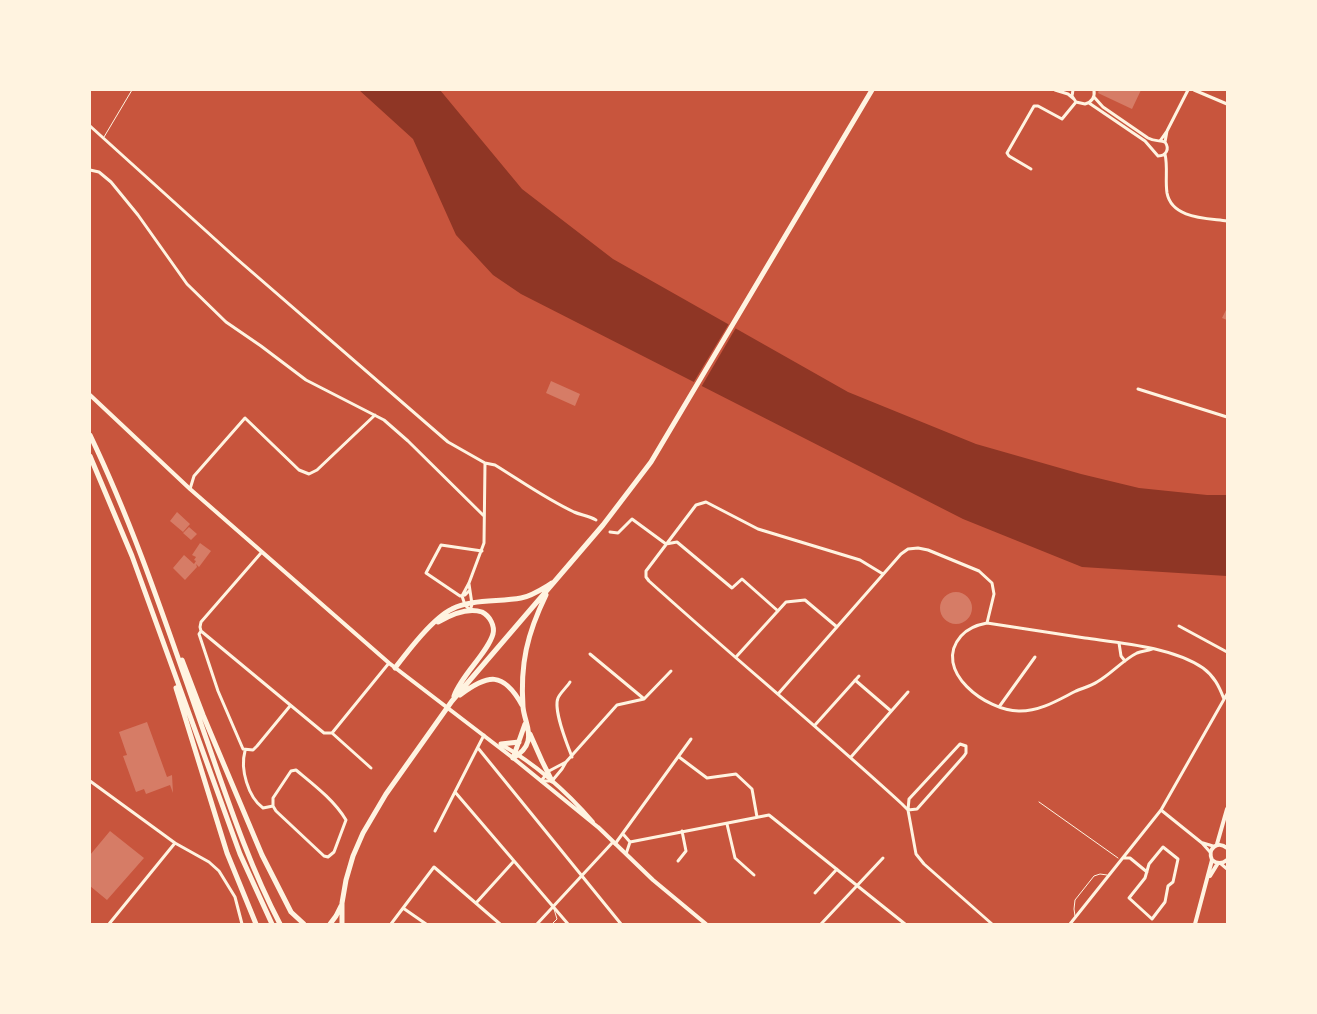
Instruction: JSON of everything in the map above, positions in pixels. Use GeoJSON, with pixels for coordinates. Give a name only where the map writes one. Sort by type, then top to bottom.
{"type":"FeatureCollection","features":[{"type":"Feature","properties":{"kind":"main road"},"geometry":{"type":"LineString","coordinates":[[342,924],[342,903],[353,856],[363,833],[386,794],[452,701],[560,576],[651,462],[692,396],[872,90]]}},
{"type":"Feature","properties":{"kind":"main road"},"geometry":{"type":"LineString","coordinates":[[90,435],[130,528],[235,821],[280,924]]}},
{"type":"Feature","properties":{"kind":"main road"},"geometry":{"type":"LineString","coordinates":[[90,456],[128,547],[240,854],[272,924]]}},
{"type":"Feature","properties":{"kind":"main road"},"geometry":{"type":"LineString","coordinates":[[395,668],[432,625],[452,609],[465,605],[523,598],[555,582]]}},
{"type":"Feature","properties":{"kind":"main road"},"geometry":{"type":"LineString","coordinates":[[550,587],[534,619],[529,636],[523,668],[523,708],[525,724],[546,773],[552,781]]}},
{"type":"Feature","properties":{"kind":"main road"},"geometry":{"type":"LineString","coordinates":[[432,625],[446,618],[470,611],[481,612],[488,616],[493,624],[493,633],[489,643],[456,690],[452,701]]}},
{"type":"Feature","properties":{"kind":"main road"},"geometry":{"type":"LineString","coordinates":[[164,619],[262,854],[291,912],[304,924]]}},
{"type":"Feature","properties":{"kind":"main road"},"geometry":{"type":"LineString","coordinates":[[168,656],[181,706],[225,844],[256,924]]}},
{"type":"Feature","properties":{"kind":"main road"},"geometry":{"type":"LineString","coordinates":[[452,701],[482,680],[492,679],[502,681],[511,688],[523,708]]}},
{"type":"Feature","properties":{"kind":"main road"},"geometry":{"type":"LineString","coordinates":[[515,755],[525,724]]}},
{"type":"Feature","properties":{"kind":"main road"},"geometry":{"type":"LineString","coordinates":[[515,755],[528,743],[529,732]]}},
{"type":"Feature","properties":{"kind":"main road"},"geometry":{"type":"LineString","coordinates":[[501,744],[519,742]]}},
{"type":"Feature","properties":{"kind":"main road"},"geometry":{"type":"LineString","coordinates":[[330,924],[342,903]]}},
{"type":"Feature","properties":{"kind":"street"},"geometry":{"type":"LineString","coordinates":[[1054,90],[1068,94],[1081,104],[1089,103],[1145,141],[1152,148],[1153,153],[1160,156],[1168,166]]}},
{"type":"Feature","properties":{"kind":"street"},"geometry":{"type":"LineString","coordinates":[[1030,169],[1007,153],[1034,106],[1038,106],[1062,119],[1075,100],[1073,90]]}},
{"type":"Feature","properties":{"kind":"street"},"geometry":{"type":"LineString","coordinates":[[1089,103],[1094,97],[1094,90]]}},
{"type":"Feature","properties":{"kind":"street"},"geometry":{"type":"LineString","coordinates":[[1160,156],[1165,154],[1168,149],[1165,142],[1168,131],[1188,90]]}},
{"type":"Feature","properties":{"kind":"street"},"geometry":{"type":"LineString","coordinates":[[1194,90],[1227,104]]}},
{"type":"Feature","properties":{"kind":"street"},"geometry":{"type":"LineString","coordinates":[[1094,97],[1103,107],[1148,138],[1156,142],[1165,142]]}},
{"type":"Feature","properties":{"kind":"street"},"geometry":{"type":"LineString","coordinates":[[90,126],[237,259],[448,442],[485,463],[495,465],[557,504],[596,520]]}},
{"type":"Feature","properties":{"kind":"street"},"geometry":{"type":"LineString","coordinates":[[1160,141],[1168,131]]}},
{"type":"Feature","properties":{"kind":"street"},"geometry":{"type":"LineString","coordinates":[[1152,148],[1156,142]]}},
{"type":"Feature","properties":{"kind":"street"},"geometry":{"type":"LineString","coordinates":[[1165,154],[1168,166],[1167,192],[1172,204],[1179,212],[1190,216],[1227,222]]}},
{"type":"Feature","properties":{"kind":"street"},"geometry":{"type":"LineString","coordinates":[[90,170],[99,172],[111,182],[138,215],[187,284],[226,322],[306,380],[384,420],[484,516]]}},
{"type":"Feature","properties":{"kind":"street"},"geometry":{"type":"LineString","coordinates":[[1138,390],[1227,416]]}},
{"type":"Feature","properties":{"kind":"street"},"geometry":{"type":"LineString","coordinates":[[90,395],[261,553],[395,668],[484,736],[546,773]]}},
{"type":"Feature","properties":{"kind":"street"},"geometry":{"type":"LineString","coordinates":[[190,489],[194,476],[245,418],[299,470],[309,474],[317,470],[375,415]]}},
{"type":"Feature","properties":{"kind":"street"},"geometry":{"type":"LineString","coordinates":[[462,596],[482,551],[485,463]]}},
{"type":"Feature","properties":{"kind":"street"},"geometry":{"type":"LineString","coordinates":[[883,574],[860,560],[758,530],[706,502],[696,505],[646,571],[646,577],[649,581],[815,725],[908,810],[917,809],[964,756],[966,746],[960,744],[954,748],[909,800],[908,810],[916,854],[924,864],[992,924]]}},
{"type":"Feature","properties":{"kind":"street"},"geometry":{"type":"LineString","coordinates":[[610,532],[618,533],[632,519],[666,544],[677,542],[732,588],[742,579],[778,610]]}},
{"type":"Feature","properties":{"kind":"street"},"geometry":{"type":"LineString","coordinates":[[470,611],[465,605],[462,596],[426,573],[441,545],[482,551]]}},
{"type":"Feature","properties":{"kind":"street"},"geometry":{"type":"LineString","coordinates":[[778,694],[883,574],[908,549],[928,550],[979,571],[992,583],[994,594],[987,624]]}},
{"type":"Feature","properties":{"kind":"street"},"geometry":{"type":"LineString","coordinates":[[261,553],[201,622],[200,627],[202,631],[319,730],[324,733],[332,733],[371,768]]}},
{"type":"Feature","properties":{"kind":"street"},"geometry":{"type":"LineString","coordinates":[[469,583],[472,604],[470,611]]}},
{"type":"Feature","properties":{"kind":"street"},"geometry":{"type":"LineString","coordinates":[[462,596],[470,591]]}},
{"type":"Feature","properties":{"kind":"street"},"geometry":{"type":"LineString","coordinates":[[736,657],[786,602],[804,600],[837,627]]}},
{"type":"Feature","properties":{"kind":"street"},"geometry":{"type":"LineString","coordinates":[[1152,649],[1137,653],[1098,682],[1046,707],[1019,712],[982,700],[968,688],[953,667],[952,655],[955,642],[966,630],[978,624],[1119,643],[1152,649],[1194,663],[1203,668],[1220,686],[1224,699]]}},
{"type":"Feature","properties":{"kind":"street"},"geometry":{"type":"LineString","coordinates":[[1179,626],[1227,652]]}},
{"type":"Feature","properties":{"kind":"street"},"geometry":{"type":"LineString","coordinates":[[202,631],[199,634],[218,691],[239,743],[245,751],[243,770],[255,801],[263,808],[273,806]]}},
{"type":"Feature","properties":{"kind":"street"},"geometry":{"type":"LineString","coordinates":[[1119,643],[1121,656],[1125,661]]}},
{"type":"Feature","properties":{"kind":"street"},"geometry":{"type":"LineString","coordinates":[[590,654],[644,698]]}},
{"type":"Feature","properties":{"kind":"street"},"geometry":{"type":"LineString","coordinates":[[999,707],[1035,657]]}},
{"type":"Feature","properties":{"kind":"street"},"geometry":{"type":"LineString","coordinates":[[332,733],[390,663]]}},
{"type":"Feature","properties":{"kind":"street"},"geometry":{"type":"LineString","coordinates":[[541,781],[546,773],[572,757],[617,705],[644,698],[671,671]]}},
{"type":"Feature","properties":{"kind":"street"},"geometry":{"type":"LineString","coordinates":[[815,725],[859,676]]}},
{"type":"Feature","properties":{"kind":"street"},"geometry":{"type":"LineString","coordinates":[[855,680],[891,711]]}},
{"type":"Feature","properties":{"kind":"street"},"geometry":{"type":"LineString","coordinates":[[570,682],[558,698],[557,705],[561,727],[572,757]]}},
{"type":"Feature","properties":{"kind":"street"},"geometry":{"type":"LineString","coordinates":[[851,757],[908,692]]}},
{"type":"Feature","properties":{"kind":"street"},"geometry":{"type":"LineString","coordinates":[[1070,924],[1161,810],[1227,694]]}},
{"type":"Feature","properties":{"kind":"street"},"geometry":{"type":"LineString","coordinates":[[245,751],[253,750],[257,746],[290,706]]}},
{"type":"Feature","properties":{"kind":"street"},"geometry":{"type":"LineString","coordinates":[[484,736],[501,744],[515,755],[541,781],[599,828]]}},
{"type":"Feature","properties":{"kind":"street"},"geometry":{"type":"LineString","coordinates":[[434,831],[484,736]]}},
{"type":"Feature","properties":{"kind":"street"},"geometry":{"type":"LineString","coordinates":[[537,924],[623,834],[691,739]]}},
{"type":"Feature","properties":{"kind":"street"},"geometry":{"type":"LineString","coordinates":[[478,748],[621,924]]}},
{"type":"Feature","properties":{"kind":"street"},"geometry":{"type":"LineString","coordinates":[[678,757],[707,778],[736,774],[752,789],[757,817]]}},
{"type":"Feature","properties":{"kind":"street"},"geometry":{"type":"LineString","coordinates":[[552,781],[562,770],[566,762]]}},
{"type":"Feature","properties":{"kind":"street"},"geometry":{"type":"LineString","coordinates":[[296,770],[326,796],[346,820],[334,852],[328,857],[324,856],[273,806],[273,798],[291,771],[296,770]]}},
{"type":"Feature","properties":{"kind":"street"},"geometry":{"type":"LineString","coordinates":[[90,781],[175,843],[209,862],[220,871],[235,897],[242,924]]}},
{"type":"Feature","properties":{"kind":"street"},"geometry":{"type":"LineString","coordinates":[[541,781],[552,781],[614,843],[706,924]]}},
{"type":"Feature","properties":{"kind":"street"},"geometry":{"type":"LineString","coordinates":[[455,792],[568,924]]}},
{"type":"Feature","properties":{"kind":"street"},"geometry":{"type":"LineString","coordinates":[[1210,852],[1215,845],[1227,809]]}},
{"type":"Feature","properties":{"kind":"street"},"geometry":{"type":"LineString","coordinates":[[1161,810],[1202,843],[1210,852],[1212,860],[1195,924]]}},
{"type":"Feature","properties":{"kind":"street"},"geometry":{"type":"LineString","coordinates":[[630,842],[768,815],[905,924]]}},
{"type":"Feature","properties":{"kind":"street"},"geometry":{"type":"LineString","coordinates":[[727,824],[735,858],[754,875]]}},
{"type":"Feature","properties":{"kind":"street"},"geometry":{"type":"LineString","coordinates":[[1202,843],[1225,846],[1221,828]]}},
{"type":"Feature","properties":{"kind":"street"},"geometry":{"type":"LineString","coordinates":[[678,862],[686,851],[682,831]]}},
{"type":"Feature","properties":{"kind":"street"},"geometry":{"type":"LineString","coordinates":[[623,834],[630,842]]}},
{"type":"Feature","properties":{"kind":"street"},"geometry":{"type":"LineString","coordinates":[[626,854],[630,842]]}},
{"type":"Feature","properties":{"kind":"street"},"geometry":{"type":"LineString","coordinates":[[109,924],[175,843]]}},
{"type":"Feature","properties":{"kind":"street"},"geometry":{"type":"LineString","coordinates":[[1163,847],[1178,859],[1174,882],[1168,886],[1165,902],[1152,919],[1129,898],[1148,872],[1149,864],[1163,847]]}},
{"type":"Feature","properties":{"kind":"street"},"geometry":{"type":"LineString","coordinates":[[821,924],[882,858]]}},
{"type":"Feature","properties":{"kind":"street"},"geometry":{"type":"LineString","coordinates":[[1122,858],[1130,858],[1148,872]]}},
{"type":"Feature","properties":{"kind":"street"},"geometry":{"type":"LineString","coordinates":[[1212,860],[1227,869]]}},
{"type":"Feature","properties":{"kind":"street"},"geometry":{"type":"LineString","coordinates":[[1208,878],[1219,863],[1227,860]]}},
{"type":"Feature","properties":{"kind":"street"},"geometry":{"type":"LineString","coordinates":[[476,903],[514,861]]}},
{"type":"Feature","properties":{"kind":"street"},"geometry":{"type":"LineString","coordinates":[[391,924],[434,867],[500,924]]}},
{"type":"Feature","properties":{"kind":"street"},"geometry":{"type":"LineString","coordinates":[[815,894],[837,869]]}},
{"type":"Feature","properties":{"kind":"street"},"geometry":{"type":"LineString","coordinates":[[403,908],[426,924]]}},
{"type":"Feature","properties":{"kind":"lane"},"geometry":{"type":"LineString","coordinates":[[103,139],[132,90]]}},
{"type":"Feature","properties":{"kind":"lane"},"geometry":{"type":"LineString","coordinates":[[1076,917],[1075,900],[1094,876],[1100,874],[1108,875]]}},
{"type":"Feature","properties":{"kind":"lane"},"geometry":{"type":"LineString","coordinates":[[552,924],[557,919],[553,906]]}},
{"type":"Feature","properties":{"kind":"path"},"geometry":{"type":"LineString","coordinates":[[1039,802],[1116,857],[1122,858]]}},
{"type":"Feature","properties":{"kind":"shaded area"},"geometry":{"type":"Polygon","coordinates":[[[359,90],[440,90],[522,189],[613,259],[848,392],[976,444],[1081,474],[1139,488],[1207,495],[1227,495],[1227,576],[1082,567],[963,519],[521,294],[493,275],[456,235],[413,139],[359,90]]]}},
{"type":"Feature","properties":{"kind":"pier"},"geometry":{"type":"Polygon","coordinates":[[[730,322],[737,326],[700,389],[692,385],[730,322]]]}},
{"type":"Feature","properties":{"kind":"building"},"geometry":{"type":"Polygon","coordinates":[[[1099,90],[1141,90],[1132,109],[1098,93],[1099,90]]]}},
{"type":"Feature","properties":{"kind":"building"},"geometry":{"type":"Polygon","coordinates":[[[1227,308],[1227,320],[1222,318],[1227,308]]]}},
{"type":"Feature","properties":{"kind":"building"},"geometry":{"type":"Polygon","coordinates":[[[551,381],[580,394],[575,406],[546,393],[551,381]]]}},
{"type":"Feature","properties":{"kind":"building"},"geometry":{"type":"Polygon","coordinates":[[[177,512],[190,524],[183,532],[170,521],[177,512]]]}},
{"type":"Feature","properties":{"kind":"building"},"geometry":{"type":"Polygon","coordinates":[[[189,527],[197,534],[191,540],[183,533],[189,527]]]}},
{"type":"Feature","properties":{"kind":"building"},"geometry":{"type":"Polygon","coordinates":[[[200,543],[211,551],[199,567],[196,564],[197,567],[185,580],[173,568],[184,555],[194,564],[196,557],[192,555],[200,543]]]}},
{"type":"Feature","properties":{"kind":"building"},"geometry":{"type":"Polygon","coordinates":[[[956,592],[962,593],[967,597],[971,602],[971,614],[967,619],[962,623],[956,624],[950,623],[945,619],[941,614],[940,608],[941,602],[945,597],[950,593],[956,592]]]}},
{"type":"Feature","properties":{"kind":"building"},"geometry":{"type":"Polygon","coordinates":[[[147,722],[167,777],[172,775],[173,793],[170,785],[146,794],[144,789],[136,792],[123,756],[127,755],[119,732],[147,722]]]}},
{"type":"Feature","properties":{"kind":"building"},"geometry":{"type":"Polygon","coordinates":[[[110,831],[144,858],[107,900],[90,886],[90,855],[110,831]]]}}]}
